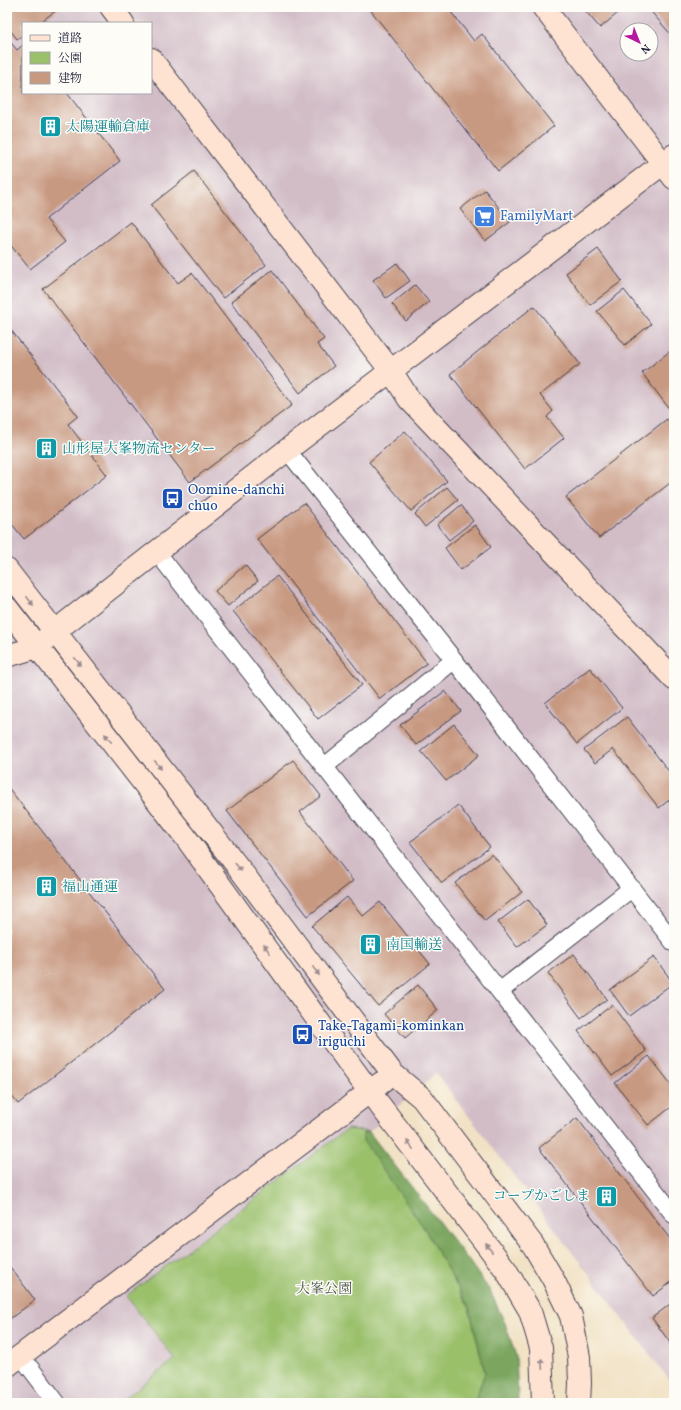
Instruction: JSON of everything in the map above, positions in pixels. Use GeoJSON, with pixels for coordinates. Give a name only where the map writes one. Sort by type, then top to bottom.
{"type":"FeatureCollection","features":[{"type":"Feature","properties":{"kind":"street"},"geometry":{"type":"LineString","coordinates":[[111,7],[122,22]]}},
{"type":"Feature","properties":{"kind":"street"},"geometry":{"type":"LineString","coordinates":[[7,656],[37,647],[156,551],[287,450],[391,371],[670,166],[543,7]]}},
{"type":"Feature","properties":{"kind":"street"},"geometry":{"type":"LineString","coordinates":[[152,60],[391,371],[409,399],[674,679]]}},
{"type":"Feature","properties":{"kind":"street"},"geometry":{"type":"LineString","coordinates":[[287,450],[454,660],[674,943]]}},
{"type":"Feature","properties":{"kind":"street"},"geometry":{"type":"LineString","coordinates":[[156,551],[500,990],[674,1215]]}},
{"type":"Feature","properties":{"kind":"street"},"geometry":{"type":"LineString","coordinates":[[7,570],[242,872],[393,1074],[422,1098],[533,1245],[553,1279],[571,1316],[578,1357],[580,1382],[579,1403]]}},
{"type":"Feature","properties":{"kind":"street"},"geometry":{"type":"LineString","coordinates":[[7,608],[184,834],[369,1091],[506,1270],[530,1310],[541,1348],[543,1403]]}},
{"type":"Feature","properties":{"kind":"street"},"geometry":{"type":"LineString","coordinates":[[324,767],[454,660]]}},
{"type":"Feature","properties":{"kind":"street"},"geometry":{"type":"LineString","coordinates":[[500,990],[632,888]]}},
{"type":"Feature","properties":{"kind":"street"},"geometry":{"type":"LineString","coordinates":[[57,1403],[14,1361],[393,1074]]}},
{"type":"Feature","properties":{"kind":"shaded area"},"geometry":{"type":"Polygon","coordinates":[[[7,7],[674,7],[674,1386],[436,1073],[369,1132],[363,1133],[474,1403],[7,1403],[7,7]]]}},
{"type":"Feature","properties":{"kind":"green space","name":"大峯公園"},"geometry":{"type":"Polygon","coordinates":[[[347,1129],[369,1132],[363,1133],[424,1228],[469,1307],[485,1373],[474,1403],[119,1403],[175,1359],[126,1296],[347,1129]]]}},
{"type":"Feature","properties":{"kind":"green space"},"geometry":{"type":"Polygon","coordinates":[[[369,1132],[469,1261],[490,1291],[505,1323],[516,1356],[517,1403],[474,1403],[485,1373],[469,1307],[424,1228],[363,1141],[363,1133],[369,1132]]]}},
{"type":"Feature","properties":{"kind":"building"},"geometry":{"type":"Polygon","coordinates":[[[7,7],[61,7],[40,22],[22,22],[22,36],[17,39],[7,26],[7,7]]]}},
{"type":"Feature","properties":{"kind":"building"},"geometry":{"type":"Polygon","coordinates":[[[368,7],[447,7],[474,41],[482,34],[554,126],[498,171],[368,7]]]}},
{"type":"Feature","properties":{"kind":"building"},"geometry":{"type":"Polygon","coordinates":[[[582,7],[625,7],[600,28],[582,7]]]}},
{"type":"Feature","properties":{"kind":"building"},"geometry":{"type":"Polygon","coordinates":[[[647,7],[674,7],[674,38],[647,7]]]}},
{"type":"Feature","properties":{"kind":"building","name":"太陽運輸倉庫"},"geometry":{"type":"Polygon","coordinates":[[[7,38],[17,50],[22,46],[22,94],[68,94],[120,161],[46,219],[65,242],[30,269],[7,241],[7,38]]]}},
{"type":"Feature","properties":{"kind":"building"},"geometry":{"type":"Polygon","coordinates":[[[194,171],[266,265],[223,298],[151,205],[194,171]]]}},
{"type":"Feature","properties":{"kind":"building","name":"FamilyMart"},"geometry":{"type":"Polygon","coordinates":[[[485,190],[510,222],[485,241],[460,209],[485,190]]]}},
{"type":"Feature","properties":{"kind":"building"},"geometry":{"type":"Polygon","coordinates":[[[131,222],[178,283],[192,273],[292,405],[190,482],[43,289],[131,222]]]}},
{"type":"Feature","properties":{"kind":"building"},"geometry":{"type":"Polygon","coordinates":[[[598,249],[622,281],[590,305],[566,273],[598,249]]]}},
{"type":"Feature","properties":{"kind":"building"},"geometry":{"type":"Polygon","coordinates":[[[397,263],[410,281],[386,298],[373,280],[397,263]]]}},
{"type":"Feature","properties":{"kind":"building"},"geometry":{"type":"Polygon","coordinates":[[[272,270],[324,339],[317,344],[334,366],[300,393],[231,302],[272,270]]]}},
{"type":"Feature","properties":{"kind":"building"},"geometry":{"type":"Polygon","coordinates":[[[415,285],[429,302],[406,321],[392,304],[415,285]]]}},
{"type":"Feature","properties":{"kind":"building"},"geometry":{"type":"Polygon","coordinates":[[[624,290],[651,324],[625,345],[597,311],[624,290]]]}},
{"type":"Feature","properties":{"kind":"building"},"geometry":{"type":"Polygon","coordinates":[[[534,306],[580,364],[540,395],[553,411],[547,417],[564,438],[525,469],[450,374],[534,306]]]}},
{"type":"Feature","properties":{"kind":"building","name":"山形屋大峯物流センター"},"geometry":{"type":"Polygon","coordinates":[[[7,325],[78,416],[68,424],[107,475],[24,539],[7,518],[7,325]]]}},
{"type":"Feature","properties":{"kind":"building"},"geometry":{"type":"Polygon","coordinates":[[[674,348],[674,415],[642,373],[674,348]]]}},
{"type":"Feature","properties":{"kind":"building"},"geometry":{"type":"Polygon","coordinates":[[[667,419],[674,428],[674,480],[599,538],[566,497],[667,419]]]}},
{"type":"Feature","properties":{"kind":"building"},"geometry":{"type":"Polygon","coordinates":[[[405,431],[447,481],[411,511],[369,462],[405,431]]]}},
{"type":"Feature","properties":{"kind":"building"},"geometry":{"type":"Polygon","coordinates":[[[447,487],[458,500],[425,527],[415,514],[447,487]]]}},
{"type":"Feature","properties":{"kind":"building"},"geometry":{"type":"Polygon","coordinates":[[[304,503],[427,663],[380,699],[257,539],[304,503]]]}},
{"type":"Feature","properties":{"kind":"building"},"geometry":{"type":"Polygon","coordinates":[[[461,505],[473,521],[449,540],[437,525],[461,505]]]}},
{"type":"Feature","properties":{"kind":"building"},"geometry":{"type":"Polygon","coordinates":[[[475,525],[491,547],[461,570],[445,548],[475,525]]]}},
{"type":"Feature","properties":{"kind":"building"},"geometry":{"type":"Polygon","coordinates":[[[245,565],[258,581],[228,606],[215,591],[245,565]]]}},
{"type":"Feature","properties":{"kind":"building"},"geometry":{"type":"Polygon","coordinates":[[[277,576],[362,685],[318,719],[233,611],[277,576]]]}},
{"type":"Feature","properties":{"kind":"building"},"geometry":{"type":"Polygon","coordinates":[[[590,668],[622,708],[577,744],[545,703],[590,668]]]}},
{"type":"Feature","properties":{"kind":"building"},"geometry":{"type":"Polygon","coordinates":[[[445,691],[461,711],[416,745],[400,725],[445,691]]]}},
{"type":"Feature","properties":{"kind":"building"},"geometry":{"type":"Polygon","coordinates":[[[627,717],[674,778],[674,796],[659,808],[613,749],[595,763],[584,750],[627,717]]]}},
{"type":"Feature","properties":{"kind":"building"},"geometry":{"type":"Polygon","coordinates":[[[454,724],[479,755],[446,781],[421,751],[454,724]]]}},
{"type":"Feature","properties":{"kind":"building"},"geometry":{"type":"Polygon","coordinates":[[[293,760],[321,796],[300,812],[353,881],[308,916],[227,811],[293,760]]]}},
{"type":"Feature","properties":{"kind":"building","name":"福山通運"},"geometry":{"type":"Polygon","coordinates":[[[7,786],[165,989],[18,1104],[7,1090],[7,786]]]}},
{"type":"Feature","properties":{"kind":"building"},"geometry":{"type":"Polygon","coordinates":[[[458,805],[490,847],[442,883],[410,842],[458,805]]]}},
{"type":"Feature","properties":{"kind":"building"},"geometry":{"type":"Polygon","coordinates":[[[492,854],[522,892],[485,921],[455,883],[492,854]]]}},
{"type":"Feature","properties":{"kind":"building","name":"南国輸送"},"geometry":{"type":"Polygon","coordinates":[[[347,897],[363,916],[380,902],[430,964],[378,1006],[312,926],[347,897]]]}},
{"type":"Feature","properties":{"kind":"building"},"geometry":{"type":"Polygon","coordinates":[[[528,899],[547,925],[517,947],[498,922],[528,899]]]}},
{"type":"Feature","properties":{"kind":"building"},"geometry":{"type":"Polygon","coordinates":[[[574,954],[607,999],[581,1018],[548,973],[574,954]]]}},
{"type":"Feature","properties":{"kind":"building"},"geometry":{"type":"Polygon","coordinates":[[[654,957],[673,983],[629,1016],[610,990],[654,957]]]}},
{"type":"Feature","properties":{"kind":"building"},"geometry":{"type":"Polygon","coordinates":[[[418,985],[438,1010],[405,1038],[384,1014],[418,985]]]}},
{"type":"Feature","properties":{"kind":"building"},"geometry":{"type":"Polygon","coordinates":[[[612,1005],[646,1051],[612,1076],[578,1031],[612,1005]]]}},
{"type":"Feature","properties":{"kind":"building"},"geometry":{"type":"Polygon","coordinates":[[[649,1056],[674,1088],[674,1105],[648,1125],[615,1083],[649,1056]]]}},
{"type":"Feature","properties":{"kind":"building","name":"コープかごしま"},"geometry":{"type":"Polygon","coordinates":[[[577,1118],[674,1244],[674,1280],[653,1296],[539,1148],[577,1118]]]}},
{"type":"Feature","properties":{"kind":"building"},"geometry":{"type":"Polygon","coordinates":[[[7,1263],[35,1300],[7,1321],[7,1263]]]}},
{"type":"Feature","properties":{"kind":"building"},"geometry":{"type":"Polygon","coordinates":[[[674,1301],[674,1348],[652,1318],[674,1301]]]}},
{"type":"Feature","properties":{"kind":"place","name":"太陽運輸倉庫"},"geometry":{"type":"Point","coordinates":[50,127]}},
{"type":"Feature","properties":{"kind":"place","name":"FamilyMart"},"geometry":{"type":"Point","coordinates":[485,216]}},
{"type":"Feature","properties":{"kind":"place","name":"山形屋大峯物流センター"},"geometry":{"type":"Point","coordinates":[47,449]}},
{"type":"Feature","properties":{"kind":"place","name":"Oomine-danchi chuo"},"geometry":{"type":"Point","coordinates":[173,498]}},
{"type":"Feature","properties":{"kind":"place","name":"福山通運"},"geometry":{"type":"Point","coordinates":[47,887]}},
{"type":"Feature","properties":{"kind":"place","name":"南国輸送"},"geometry":{"type":"Point","coordinates":[371,945]}},
{"type":"Feature","properties":{"kind":"place","name":"Take-Tagami-kominkan iriguchi"},"geometry":{"type":"Point","coordinates":[303,1034]}},
{"type":"Feature","properties":{"kind":"place","name":"コープかごしま"},"geometry":{"type":"Point","coordinates":[606,1196]}}]}
